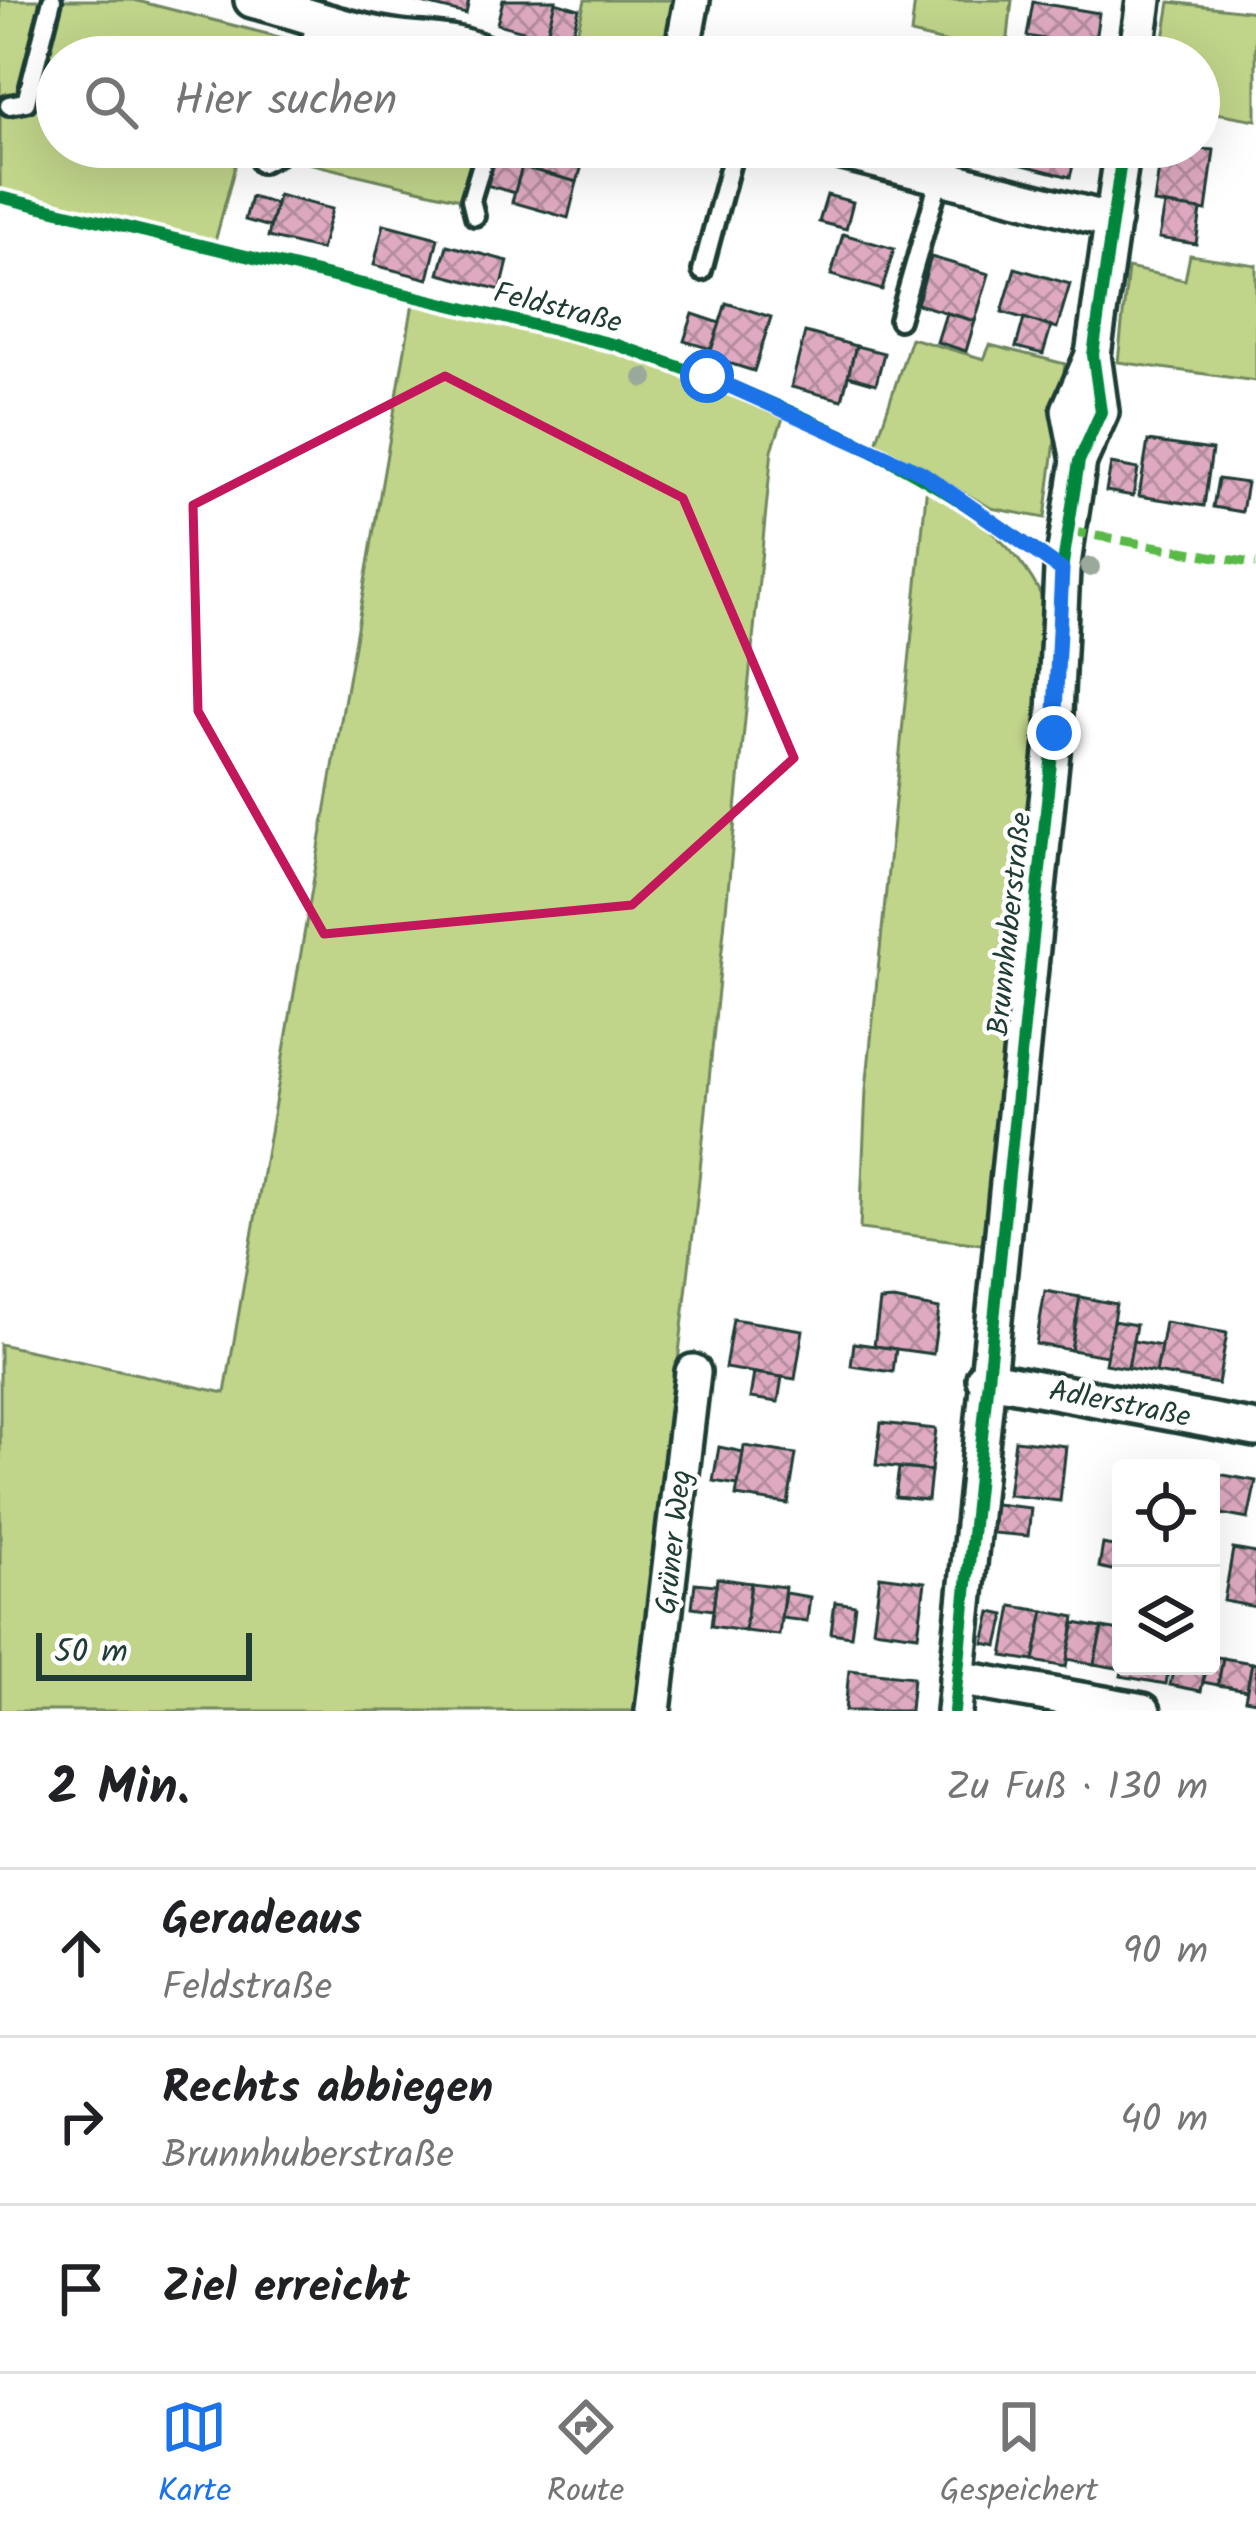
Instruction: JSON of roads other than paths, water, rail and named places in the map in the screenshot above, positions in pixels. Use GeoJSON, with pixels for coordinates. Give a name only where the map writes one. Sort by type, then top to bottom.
{"type":"FeatureCollection","features":[{"type":"Feature","properties":{"kind":"street"},"geometry":{"type":"LineString","coordinates":[[252,0],[392,36]]}},
{"type":"Feature","properties":{"kind":"street"},"geometry":{"type":"LineString","coordinates":[[685,36],[692,0]]}},
{"type":"Feature","properties":{"kind":"street"},"geometry":{"type":"LineString","coordinates":[[1139,36],[1144,0]]}},
{"type":"Feature","properties":{"kind":"street"},"geometry":{"type":"LineString","coordinates":[[905,168],[1112,221]]}},
{"type":"Feature","properties":{"kind":"street","name":"Brunnhuberstraße"},"geometry":{"type":"LineString","coordinates":[[955,1695],[1054,733],[1062,570],[1079,461],[1069,410],[1093,355],[1120,168]]}},
{"type":"Feature","properties":{"kind":"street","name":"Grüner Weg"},"geometry":{"type":"LineString","coordinates":[[652,1711],[693,1372]]}},
{"type":"Feature","properties":{"kind":"street","name":"Adlerstraße"},"geometry":{"type":"LineString","coordinates":[[985,1378],[1256,1429]]}},
{"type":"Feature","properties":{"kind":"street"},"geometry":{"type":"LineString","coordinates":[[955,1695],[1143,1711]]}},
{"type":"Feature","properties":{"kind":"lane"},"geometry":{"type":"LineString","coordinates":[[43,36],[52,0]]}},
{"type":"Feature","properties":{"kind":"lane"},"geometry":{"type":"LineString","coordinates":[[312,36],[317,16]]}},
{"type":"Feature","properties":{"kind":"lane"},"geometry":{"type":"LineString","coordinates":[[9,105],[26,102],[36,63]]}},
{"type":"Feature","properties":{"kind":"lane"},"geometry":{"type":"LineString","coordinates":[[475,215],[471,200],[481,168]]}},
{"type":"Feature","properties":{"kind":"lane"},"geometry":{"type":"LineString","coordinates":[[702,271],[729,168]]}},
{"type":"Feature","properties":{"kind":"lane"},"geometry":{"type":"LineString","coordinates":[[899,320],[940,177]]}}]}
